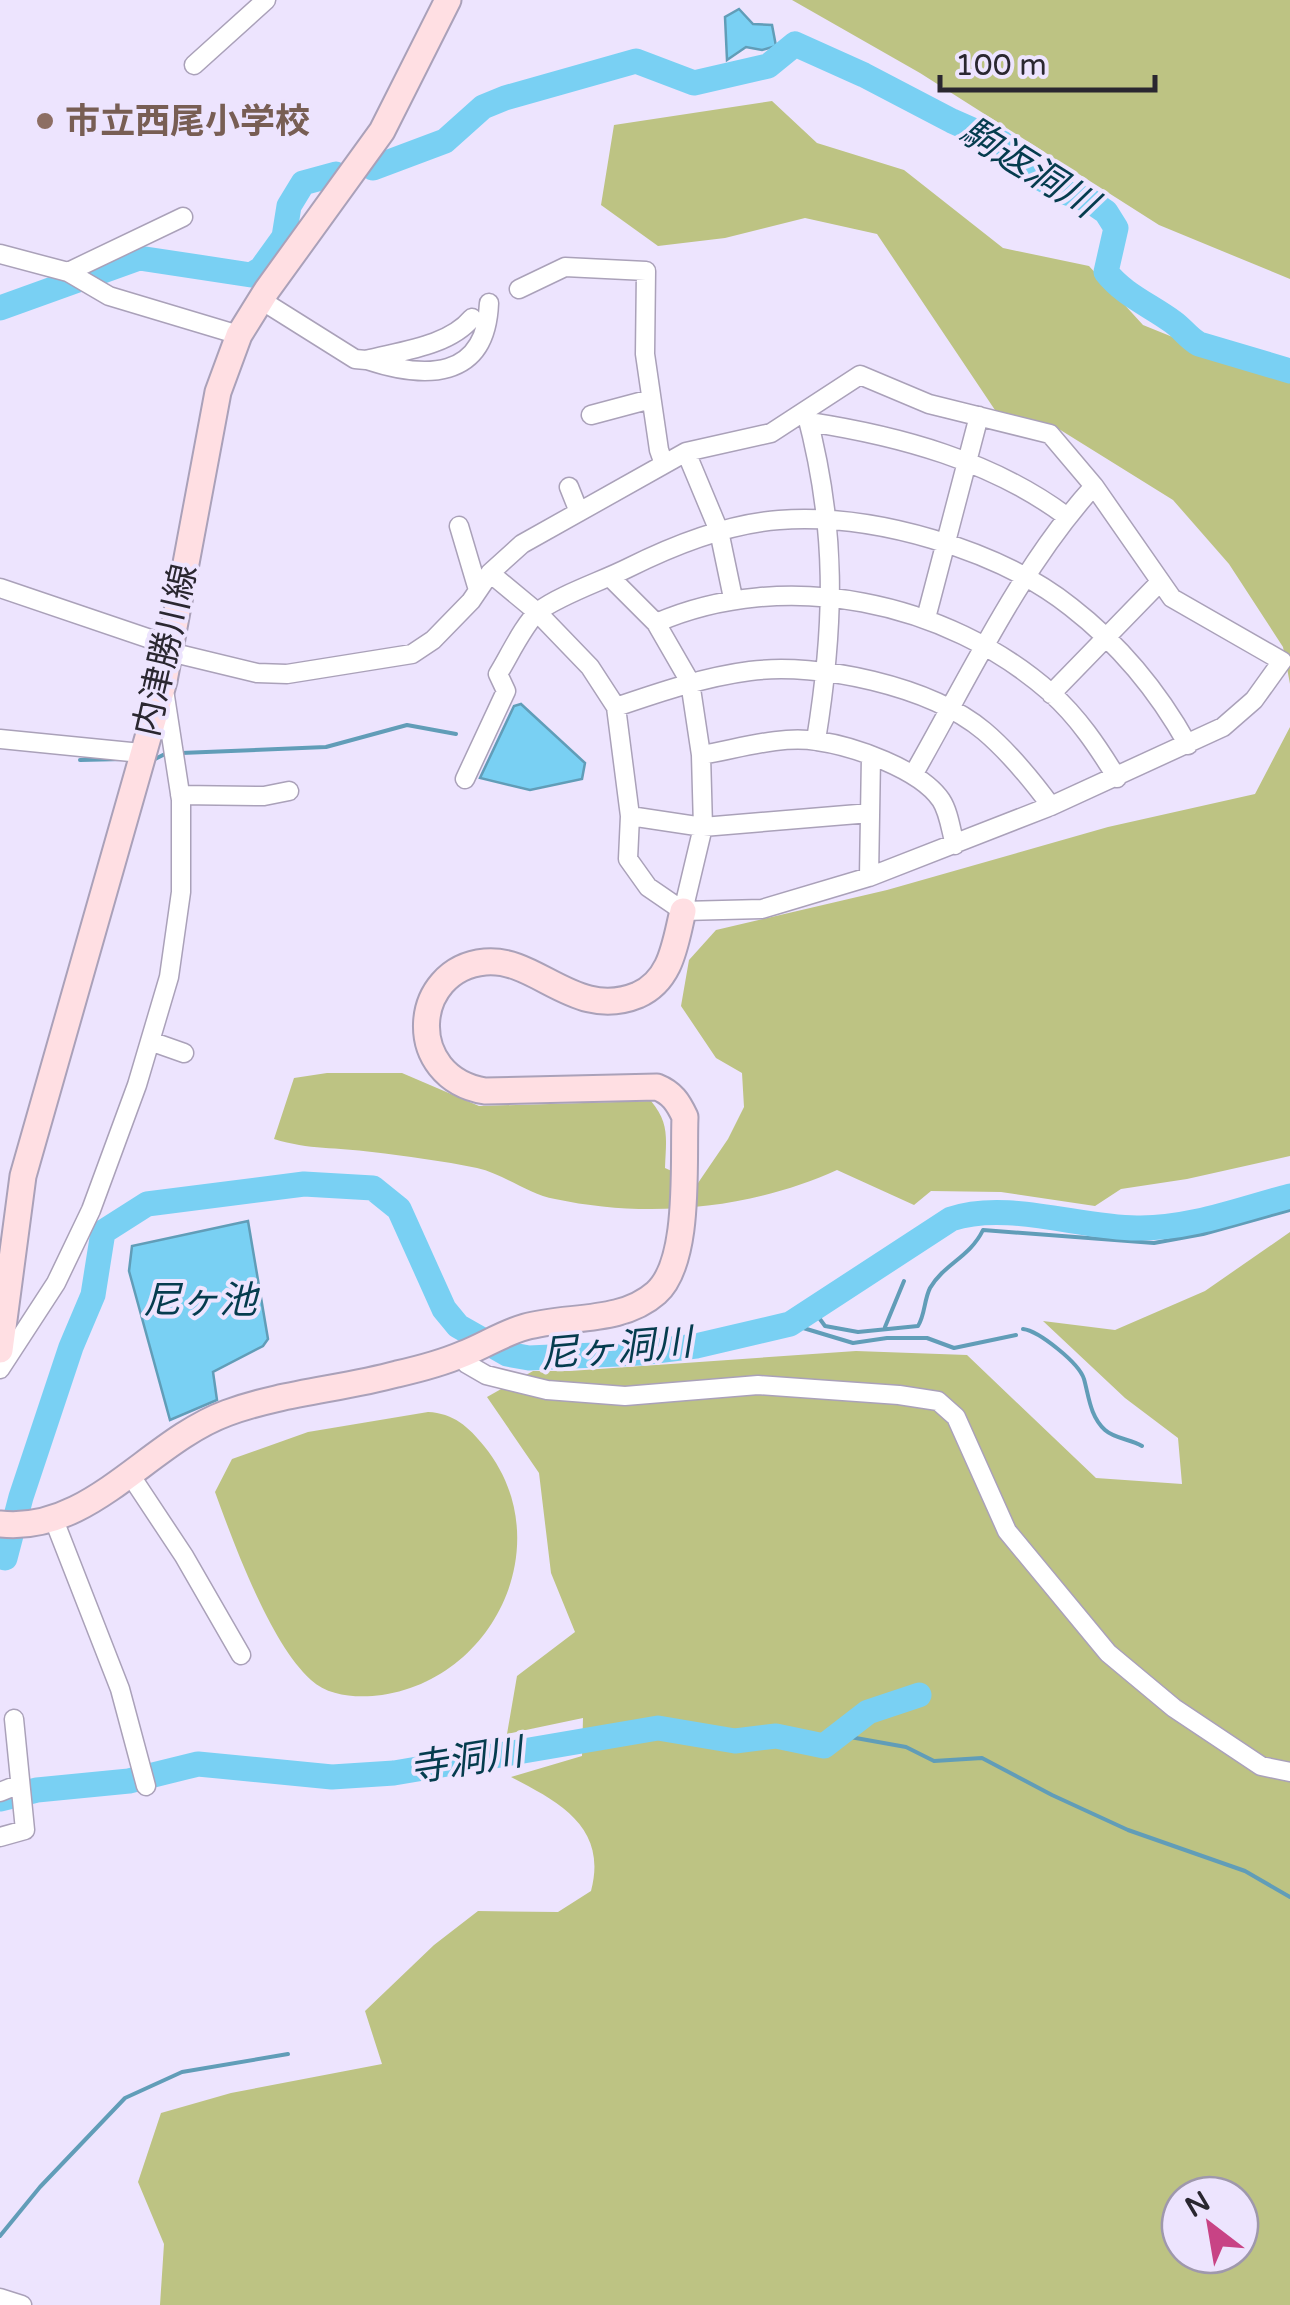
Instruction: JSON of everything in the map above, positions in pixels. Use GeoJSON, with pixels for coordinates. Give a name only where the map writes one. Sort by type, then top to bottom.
{"type":"FeatureCollection","features":[{"type":"Feature","properties":{"kind":"street"},"geometry":{"type":"LineString","coordinates":[[194,65],[266,0]]}},
{"type":"Feature","properties":{"kind":"street","name":"内津勝川線"},"geometry":{"type":"LineString","coordinates":[[0,1350],[23,1176],[164,681],[218,392],[239,335],[382,131],[448,0]]}},
{"type":"Feature","properties":{"kind":"street"},"geometry":{"type":"LineString","coordinates":[[68,272],[183,217]]}},
{"type":"Feature","properties":{"kind":"street"},"geometry":{"type":"LineString","coordinates":[[0,254],[68,272],[109,296],[239,335]]}},
{"type":"Feature","properties":{"kind":"street"},"geometry":{"type":"LineString","coordinates":[[519,289],[565,267],[646,271],[645,354],[658,450],[664,464]]}},
{"type":"Feature","properties":{"kind":"street"},"geometry":{"type":"LineString","coordinates":[[261,300],[355,359],[396,370],[432,373],[450,370],[465,360],[485,333],[489,303]]}},
{"type":"Feature","properties":{"kind":"street"},"geometry":{"type":"LineString","coordinates":[[366,360],[460,332],[472,318]]}},
{"type":"Feature","properties":{"kind":"street"},"geometry":{"type":"LineString","coordinates":[[0,588],[171,649],[257,673],[287,674],[412,654],[433,640],[490,573],[522,544],[686,452],[771,433],[808,417],[860,375],[929,404],[1050,434],[1094,486],[1172,598],[1282,661],[1254,700],[1223,727],[1051,806],[869,877],[762,909],[684,911],[648,886],[628,859],[630,816],[616,706],[590,667],[537,612],[490,573]]}},
{"type":"Feature","properties":{"kind":"street"},"geometry":{"type":"LineString","coordinates":[[591,415],[651,399]]}},
{"type":"Feature","properties":{"kind":"street"},"geometry":{"type":"LineString","coordinates":[[926,618],[979,416]]}},
{"type":"Feature","properties":{"kind":"street"},"geometry":{"type":"LineString","coordinates":[[808,417],[965,461],[1034,492],[1066,516]]}},
{"type":"Feature","properties":{"kind":"street"},"geometry":{"type":"LineString","coordinates":[[808,417],[822,470],[832,597],[827,672],[816,740]]}},
{"type":"Feature","properties":{"kind":"street"},"geometry":{"type":"LineString","coordinates":[[686,452],[719,532],[734,598]]}},
{"type":"Feature","properties":{"kind":"street"},"geometry":{"type":"LineString","coordinates":[[914,774],[1066,516],[1094,486]]}},
{"type":"Feature","properties":{"kind":"street"},"geometry":{"type":"LineString","coordinates":[[569,487],[579,512]]}},
{"type":"Feature","properties":{"kind":"street"},"geometry":{"type":"LineString","coordinates":[[465,779],[506,691],[498,674],[537,612],[668,548],[777,520],[828,520],[892,527],[986,558],[1068,604],[1106,636],[1136,667],[1188,745]]}},
{"type":"Feature","properties":{"kind":"street"},"geometry":{"type":"LineString","coordinates":[[458,526],[478,590]]}},
{"type":"Feature","properties":{"kind":"street"},"geometry":{"type":"LineString","coordinates":[[7,1525],[54,1520],[76,1510],[182,1436],[226,1413],[398,1374],[460,1356],[503,1335],[542,1324],[626,1310],[659,1291],[671,1272],[679,1246],[685,1117],[678,1102],[656,1086],[485,1091],[469,1088],[441,1070],[433,1057],[425,1022],[440,987],[484,962],[511,966],[584,998],[604,1002],[642,993],[668,968],[703,827],[701,755],[690,682],[656,623],[610,577]]}},
{"type":"Feature","properties":{"kind":"street"},"geometry":{"type":"LineString","coordinates":[[1051,694],[1159,583]]}},
{"type":"Feature","properties":{"kind":"street"},"geometry":{"type":"LineString","coordinates":[[656,623],[692,608],[734,598],[832,597],[926,618],[986,646],[1051,694],[1092,739],[1116,778]]}},
{"type":"Feature","properties":{"kind":"street"},"geometry":{"type":"LineString","coordinates":[[616,706],[690,682],[753,670],[827,672],[895,685],[982,729],[1024,770],[1051,806]]}},
{"type":"Feature","properties":{"kind":"street"},"geometry":{"type":"LineString","coordinates":[[0,1368],[56,1283],[91,1210],[169,977],[181,892],[180,795],[170,746],[164,681]]}},
{"type":"Feature","properties":{"kind":"street"},"geometry":{"type":"LineString","coordinates":[[0,739],[141,754]]}},
{"type":"Feature","properties":{"kind":"street"},"geometry":{"type":"LineString","coordinates":[[701,755],[774,742],[816,740],[872,756],[914,774],[942,801],[955,845]]}},
{"type":"Feature","properties":{"kind":"street"},"geometry":{"type":"LineString","coordinates":[[869,877],[872,756]]}},
{"type":"Feature","properties":{"kind":"street"},"geometry":{"type":"LineString","coordinates":[[180,795],[264,796],[288,790]]}},
{"type":"Feature","properties":{"kind":"street"},"geometry":{"type":"LineString","coordinates":[[630,816],[703,827],[870,813]]}},
{"type":"Feature","properties":{"kind":"street"},"geometry":{"type":"LineString","coordinates":[[150,1041],[184,1053]]}},
{"type":"Feature","properties":{"kind":"street"},"geometry":{"type":"LineString","coordinates":[[460,1356],[486,1375],[547,1390],[625,1396],[758,1385],[938,1401],[956,1417],[1006,1531],[1108,1653],[1174,1708],[1261,1766],[1290,1772]]}},
{"type":"Feature","properties":{"kind":"street"},"geometry":{"type":"LineString","coordinates":[[130,1472],[241,1655]]}},
{"type":"Feature","properties":{"kind":"street"},"geometry":{"type":"LineString","coordinates":[[54,1520],[120,1689],[146,1786]]}},
{"type":"Feature","properties":{"kind":"street"},"geometry":{"type":"LineString","coordinates":[[0,1837],[25,1830],[14,1719]]}},
{"type":"Feature","properties":{"kind":"street"},"geometry":{"type":"LineString","coordinates":[[0,1792],[20,1784]]}},
{"type":"Feature","properties":{"kind":"street"},"geometry":{"type":"LineString","coordinates":[[0,2298],[22,2305]]}},
{"type":"Feature","properties":{"kind":"green space"},"geometry":{"type":"Polygon","coordinates":[[[792,0],[1290,0],[1290,279],[1159,225],[920,73],[792,0]]]}},
{"type":"Feature","properties":{"kind":"green space"},"geometry":{"type":"Polygon","coordinates":[[[772,101],[817,143],[904,170],[1003,248],[1089,266],[1143,325],[1254,370],[1290,379],[1290,684],[1283,647],[1229,564],[1173,500],[1054,426],[999,416],[877,234],[805,218],[725,238],[658,246],[601,205],[614,125],[772,101]]]}},
{"type":"Feature","properties":{"kind":"green space"},"geometry":{"type":"Polygon","coordinates":[[[1290,727],[1290,1156],[1121,1189],[1095,1206],[1001,1192],[931,1191],[914,1205],[837,1170],[735,1202],[662,1209],[590,1205],[545,1196],[477,1168],[274,1139],[294,1078],[327,1073],[402,1073],[479,1106],[651,1101],[664,1125],[665,1168],[698,1183],[744,1107],[742,1073],[716,1058],[681,1006],[689,960],[716,930],[887,890],[1108,827],[1255,794],[1290,727]]]}},
{"type":"Feature","properties":{"kind":"green space"},"geometry":{"type":"Polygon","coordinates":[[[1290,1232],[1290,2305],[160,2305],[164,2244],[138,2182],[161,2113],[231,2093],[382,2064],[365,2011],[434,1945],[478,1911],[558,1912],[591,1891],[594,1869],[586,1833],[562,1807],[511,1777],[582,1756],[583,1718],[507,1734],[517,1676],[575,1632],[551,1573],[539,1473],[487,1397],[533,1371],[856,1351],[967,1355],[1096,1478],[1182,1484],[1178,1438],[1125,1398],[1043,1321],[1115,1330],[1205,1291],[1290,1232]]]}},
{"type":"Feature","properties":{"kind":"green space"},"geometry":{"type":"Polygon","coordinates":[[[428,1412],[453,1418],[466,1427],[484,1446],[506,1483],[516,1522],[515,1561],[505,1599],[485,1633],[457,1662],[423,1683],[373,1696],[326,1690],[311,1680],[281,1642],[243,1565],[215,1492],[232,1459],[308,1432],[428,1412]]]}},
{"type":"Feature","properties":{"kind":"water"},"geometry":{"type":"Polygon","coordinates":[[[739,9],[753,24],[772,25],[776,46],[762,50],[746,47],[727,60],[725,17],[739,9]]]}},
{"type":"Feature","properties":{"kind":"water"},"geometry":{"type":"Polygon","coordinates":[[[521,704],[585,763],[582,779],[530,790],[480,778],[514,706],[521,704]]]}},
{"type":"Feature","properties":{"kind":"water","name":"尼ヶ池"},"geometry":{"type":"Polygon","coordinates":[[[248,1221],[268,1339],[263,1346],[213,1372],[217,1400],[170,1420],[129,1271],[132,1246],[248,1221]]]}},
{"type":"Feature","properties":{"kind":"waterway","name":"駒返洞川"},"geometry":{"type":"LineString","coordinates":[[373,168],[445,141],[483,107],[505,98],[636,61],[694,83],[768,66],[795,44],[1002,143],[1033,174],[1090,201],[1106,212],[1116,228],[1106,272],[1121,287],[1199,344],[1290,371]]}},
{"type":"Feature","properties":{"kind":"waterway","name":"駒返洞川"},"geometry":{"type":"LineString","coordinates":[[0,308],[139,258],[251,275],[261,269],[284,237],[289,206],[303,183],[336,174]]}},
{"type":"Feature","properties":{"kind":"waterway"},"geometry":{"type":"LineString","coordinates":[[181,753],[326,747],[407,725],[456,734]]}},
{"type":"Feature","properties":{"kind":"waterway"},"geometry":{"type":"LineString","coordinates":[[155,759],[165,754]]}},
{"type":"Feature","properties":{"kind":"waterway"},"geometry":{"type":"LineString","coordinates":[[80,760],[123,759]]}},
{"type":"Feature","properties":{"kind":"waterway","name":"尼ヶ洞川"},"geometry":{"type":"LineString","coordinates":[[5,1558],[71,1347],[93,1295],[103,1232],[147,1204],[304,1184],[373,1188],[399,1209],[444,1309],[458,1326],[507,1354],[529,1358],[696,1346],[790,1324],[951,1219],[973,1214],[1019,1213],[1115,1227],[1156,1227],[1215,1217],[1290,1196]]}},
{"type":"Feature","properties":{"kind":"waterway"},"geometry":{"type":"LineString","coordinates":[[814,1311],[825,1326],[858,1332],[918,1326],[930,1288],[983,1230],[1154,1243],[1290,1210]]}},
{"type":"Feature","properties":{"kind":"waterway"},"geometry":{"type":"LineString","coordinates":[[885,1327],[904,1281]]}},
{"type":"Feature","properties":{"kind":"waterway"},"geometry":{"type":"LineString","coordinates":[[790,1324],[853,1343],[927,1338],[954,1348],[1016,1335]]}},
{"type":"Feature","properties":{"kind":"waterway"},"geometry":{"type":"LineString","coordinates":[[1023,1329],[1048,1341],[1081,1372],[1093,1412],[1105,1430],[1142,1446]]}},
{"type":"Feature","properties":{"kind":"waterway","name":"寺洞川"},"geometry":{"type":"LineString","coordinates":[[0,1799],[37,1790],[129,1781],[198,1764],[332,1777],[394,1773],[658,1728],[735,1741],[776,1736],[824,1746],[868,1712],[919,1695]]}},
{"type":"Feature","properties":{"kind":"waterway"},"geometry":{"type":"LineString","coordinates":[[839,1735],[906,1747],[934,1761],[982,1758],[1128,1830],[1245,1871],[1290,1897]]}},
{"type":"Feature","properties":{"kind":"waterway"},"geometry":{"type":"LineString","coordinates":[[0,2236],[40,2187],[125,2098],[182,2072],[288,2054]]}},
{"type":"Feature","properties":{"kind":"place","name":"市立西尾小学校"},"geometry":{"type":"Point","coordinates":[45,121]}}]}
